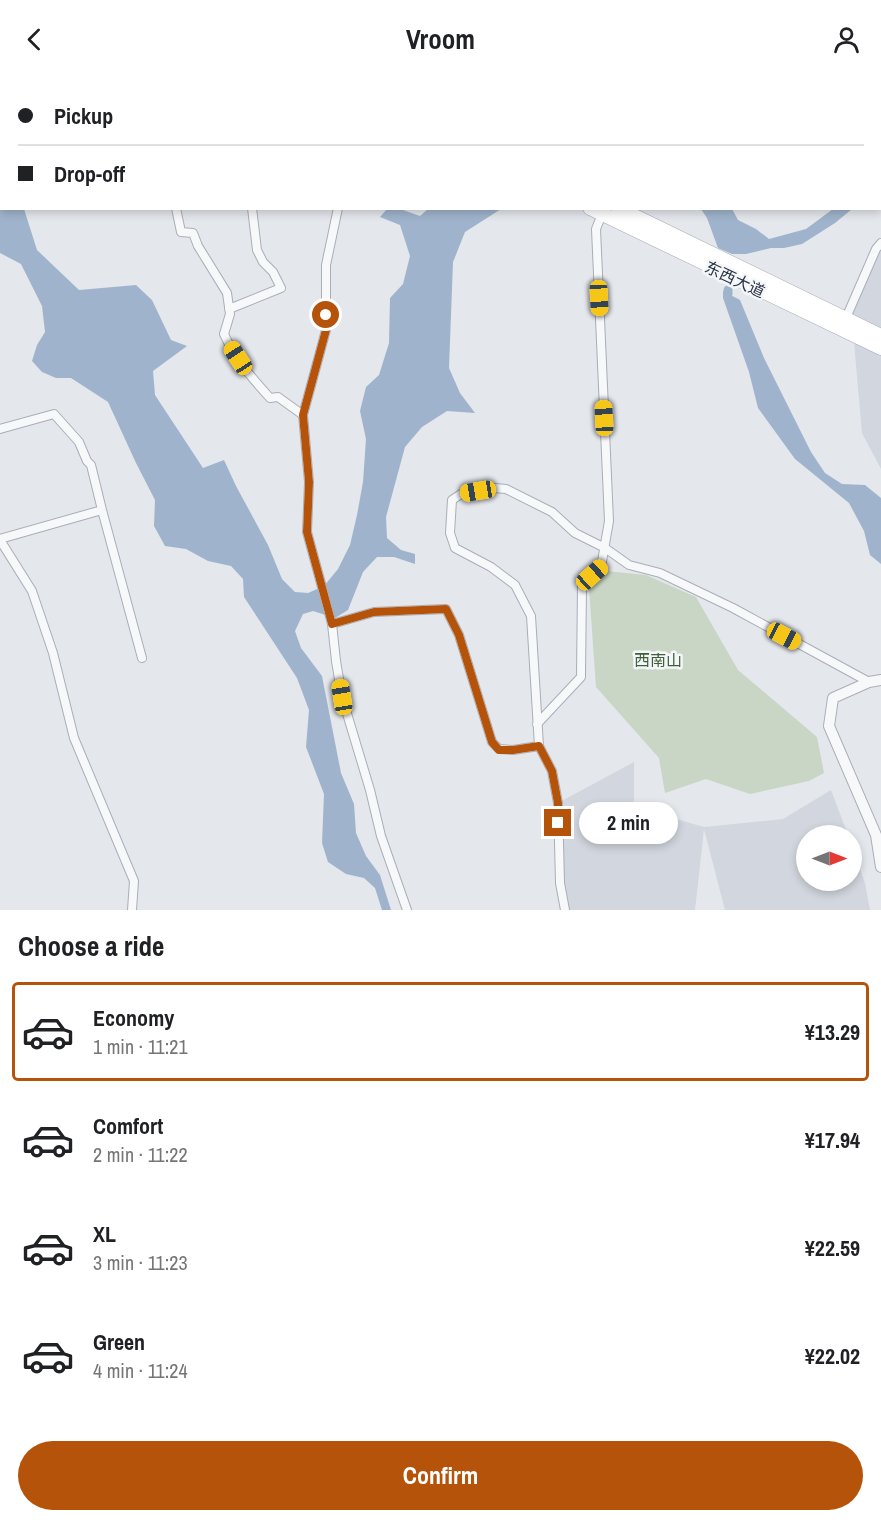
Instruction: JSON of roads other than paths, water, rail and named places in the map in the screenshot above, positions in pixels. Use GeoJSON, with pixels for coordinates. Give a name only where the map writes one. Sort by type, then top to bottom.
{"type":"FeatureCollection","features":[{"type":"Feature","properties":{"kind":"main road","name":"东西大道"},"geometry":{"type":"LineString","coordinates":[[622,210],[881,336]]}},
{"type":"Feature","properties":{"kind":"main road","name":"东西大道"},"geometry":{"type":"LineString","coordinates":[[596,211],[881,348]]}},
{"type":"Feature","properties":{"kind":"street"},"geometry":{"type":"LineString","coordinates":[[176,210],[181,232],[193,233],[198,246],[226,292],[230,314],[224,334],[248,374],[270,398],[278,398],[303,415]]}},
{"type":"Feature","properties":{"kind":"street"},"geometry":{"type":"LineString","coordinates":[[229,309],[281,288],[273,272],[262,262],[257,250],[252,210]]}},
{"type":"Feature","properties":{"kind":"street"},"geometry":{"type":"LineString","coordinates":[[338,210],[326,265],[326,330],[303,415],[309,482],[307,532],[332,624],[342,697],[370,790],[381,836],[407,910]]}},
{"type":"Feature","properties":{"kind":"street"},"geometry":{"type":"LineString","coordinates":[[537,724],[581,678],[582,584],[601,567],[609,521],[596,211]]}},
{"type":"Feature","properties":{"kind":"street"},"geometry":{"type":"LineString","coordinates":[[846,318],[876,249],[881,243]]}},
{"type":"Feature","properties":{"kind":"street"},"geometry":{"type":"LineString","coordinates":[[0,429],[54,414],[79,442],[91,465],[142,658]]}},
{"type":"Feature","properties":{"kind":"street"},"geometry":{"type":"LineString","coordinates":[[565,910],[561,883],[558,803],[552,771],[539,746],[531,616],[515,585],[491,567],[455,548],[450,532],[452,500],[461,494],[495,488],[506,489],[552,512],[575,533],[605,548],[629,565],[660,573],[733,608],[869,682]]}},
{"type":"Feature","properties":{"kind":"street"},"geometry":{"type":"LineString","coordinates":[[102,510],[0,540],[32,591],[53,653],[74,738],[134,881],[132,910]]}},
{"type":"Feature","properties":{"kind":"street"},"geometry":{"type":"LineString","coordinates":[[332,624],[374,612],[446,609],[459,635],[492,742],[499,750],[539,746]]}},
{"type":"Feature","properties":{"kind":"street"},"geometry":{"type":"LineString","coordinates":[[881,680],[869,682],[833,698],[829,726],[876,835],[881,867]]}},
{"type":"Feature","properties":{"kind":"water"},"geometry":{"type":"Polygon","coordinates":[[[0,210],[24,210],[37,250],[79,290],[136,285],[152,300],[171,340],[187,346],[153,371],[155,395],[203,468],[224,460],[268,545],[282,579],[295,592],[308,593],[324,586],[338,569],[350,545],[363,482],[366,439],[360,411],[366,387],[379,375],[389,343],[390,298],[403,284],[410,256],[400,225],[380,217],[386,210],[403,210],[420,216],[427,210],[499,210],[465,232],[453,262],[449,368],[460,393],[475,413],[447,411],[422,427],[405,447],[386,517],[387,538],[401,550],[415,554],[415,564],[394,557],[377,557],[363,572],[348,610],[335,618],[313,611],[303,614],[295,631],[301,648],[322,676],[341,773],[354,804],[356,833],[366,856],[380,875],[391,910],[382,910],[375,888],[364,878],[346,874],[328,862],[322,843],[324,794],[306,747],[309,710],[297,678],[244,597],[243,579],[231,566],[208,561],[186,549],[165,546],[154,526],[155,500],[108,402],[71,378],[56,378],[42,372],[32,361],[37,345],[45,332],[42,306],[21,264],[0,253],[0,210]]]}},
{"type":"Feature","properties":{"kind":"water"},"geometry":{"type":"Polygon","coordinates":[[[702,210],[733,210],[738,220],[769,239],[806,229],[832,210],[851,210],[802,244],[746,254],[732,254],[718,248],[702,210]]]}},
{"type":"Feature","properties":{"kind":"water"},"geometry":{"type":"Polygon","coordinates":[[[723,291],[740,300],[764,358],[811,452],[825,473],[842,484],[865,485],[881,498],[881,564],[870,555],[864,531],[849,503],[795,459],[758,408],[749,372],[723,298],[723,291]]]}},
{"type":"Feature","properties":{"kind":"park label","name":"西南山"},"geometry":{"type":"Point","coordinates":[658,660]}}]}
